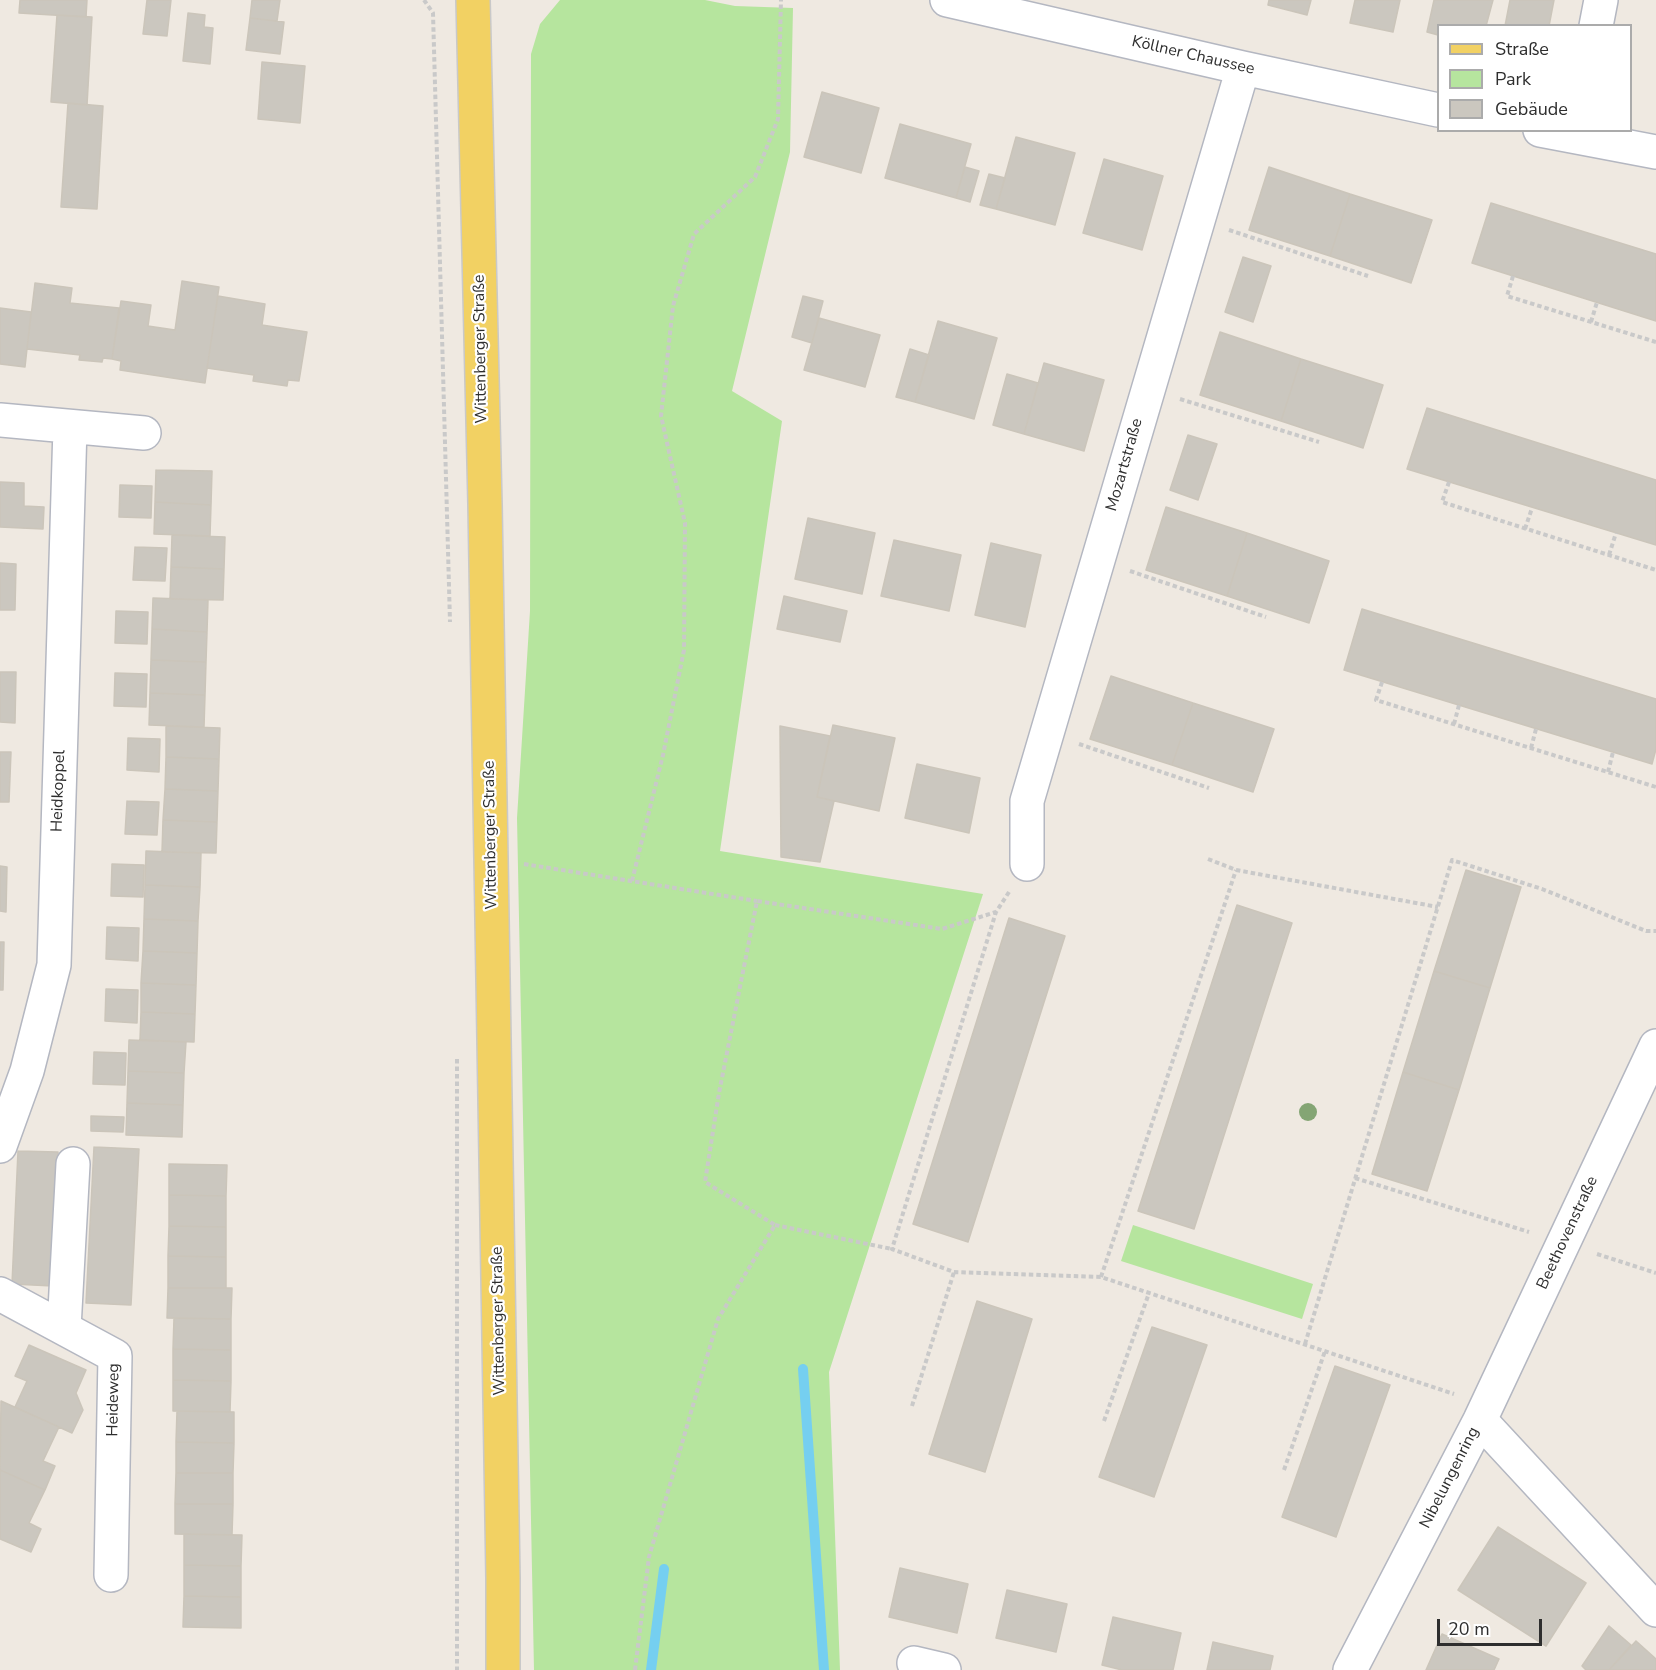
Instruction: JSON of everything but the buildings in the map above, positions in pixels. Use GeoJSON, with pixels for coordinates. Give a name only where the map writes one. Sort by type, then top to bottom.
{"type":"FeatureCollection","features":[{"type":"Feature","properties":{"kind":"main road","name":"Wittenberger Straße"},"geometry":{"type":"LineString","coordinates":[[473,0],[485,504],[503,1670]]}},
{"type":"Feature","properties":{"kind":"street","name":"Köllner Chaussee"},"geometry":{"type":"LineString","coordinates":[[947,0],[1437,110]]}},
{"type":"Feature","properties":{"kind":"street"},"geometry":{"type":"LineString","coordinates":[[1596,24],[1601,0]]}},
{"type":"Feature","properties":{"kind":"street","name":"Mozartstraße"},"geometry":{"type":"LineString","coordinates":[[1027,864],[1027,801],[1243,68]]}},
{"type":"Feature","properties":{"kind":"street"},"geometry":{"type":"LineString","coordinates":[[1558,132],[1656,152]]}},
{"type":"Feature","properties":{"kind":"street"},"geometry":{"type":"LineString","coordinates":[[0,420],[144,433]]}},
{"type":"Feature","properties":{"kind":"street","name":"Heidkoppel"},"geometry":{"type":"LineString","coordinates":[[0,1146],[27,1071],[54,965],[69,427]]}},
{"type":"Feature","properties":{"kind":"street","name":"Beethovenstraße"},"geometry":{"type":"LineString","coordinates":[[1480,1420],[1656,1046]]}},
{"type":"Feature","properties":{"kind":"street"},"geometry":{"type":"LineString","coordinates":[[64,1328],[73,1164]]}},
{"type":"Feature","properties":{"kind":"street","name":"Heideweg"},"geometry":{"type":"LineString","coordinates":[[0,1294],[115,1356],[111,1575]]}},
{"type":"Feature","properties":{"kind":"street","name":"Nibelungenring"},"geometry":{"type":"LineString","coordinates":[[1350,1670],[1480,1420],[1656,1610]]}},
{"type":"Feature","properties":{"kind":"path"},"geometry":{"type":"LineString","coordinates":[[424,0],[433,13],[450,624]]}},
{"type":"Feature","properties":{"kind":"path"},"geometry":{"type":"LineString","coordinates":[[632,881],[663,755],[684,650],[685,523],[661,416],[673,306],[694,234],[755,177],[778,119],[782,0]]}},
{"type":"Feature","properties":{"kind":"path"},"geometry":{"type":"LineString","coordinates":[[1198,220],[1368,276]]}},
{"type":"Feature","properties":{"kind":"path"},"geometry":{"type":"LineString","coordinates":[[1513,276],[1507,296],[1656,342]]}},
{"type":"Feature","properties":{"kind":"path"},"geometry":{"type":"LineString","coordinates":[[1591,322],[1597,302]]}},
{"type":"Feature","properties":{"kind":"path"},"geometry":{"type":"LineString","coordinates":[[1148,389],[1320,442]]}},
{"type":"Feature","properties":{"kind":"path"},"geometry":{"type":"LineString","coordinates":[[1449,482],[1442,502],[1656,570]]}},
{"type":"Feature","properties":{"kind":"path"},"geometry":{"type":"LineString","coordinates":[[1525,529],[1532,508]]}},
{"type":"Feature","properties":{"kind":"path"},"geometry":{"type":"LineString","coordinates":[[1609,555],[1616,533]]}},
{"type":"Feature","properties":{"kind":"path"},"geometry":{"type":"LineString","coordinates":[[1097,560],[1266,617]]}},
{"type":"Feature","properties":{"kind":"path"},"geometry":{"type":"LineString","coordinates":[[1382,682],[1376,700],[1656,787]]}},
{"type":"Feature","properties":{"kind":"path"},"geometry":{"type":"LineString","coordinates":[[1454,724],[1459,705]]}},
{"type":"Feature","properties":{"kind":"path"},"geometry":{"type":"LineString","coordinates":[[1530,748],[1536,729]]}},
{"type":"Feature","properties":{"kind":"path"},"geometry":{"type":"LineString","coordinates":[[1046,733],[1209,788]]}},
{"type":"Feature","properties":{"kind":"path"},"geometry":{"type":"LineString","coordinates":[[1608,772],[1613,752]]}},
{"type":"Feature","properties":{"kind":"path"},"geometry":{"type":"LineString","coordinates":[[491,859],[942,929],[996,912]]}},
{"type":"Feature","properties":{"kind":"path"},"geometry":{"type":"LineString","coordinates":[[1208,859],[1236,870],[1438,907]]}},
{"type":"Feature","properties":{"kind":"path"},"geometry":{"type":"LineString","coordinates":[[1305,1344],[1452,860],[1542,889],[1646,931],[1656,931]]}},
{"type":"Feature","properties":{"kind":"path"},"geometry":{"type":"LineString","coordinates":[[892,1249],[996,912],[1027,864]]}},
{"type":"Feature","properties":{"kind":"path"},"geometry":{"type":"LineString","coordinates":[[1101,1277],[1236,870]]}},
{"type":"Feature","properties":{"kind":"path"},"geometry":{"type":"LineString","coordinates":[[757,902],[719,1093],[705,1182],[775,1225],[892,1249],[954,1272],[1101,1277],[1455,1394],[1480,1420]]}},
{"type":"Feature","properties":{"kind":"path"},"geometry":{"type":"LineString","coordinates":[[457,1053],[457,1670]]}},
{"type":"Feature","properties":{"kind":"path"},"geometry":{"type":"LineString","coordinates":[[1355,1178],[1656,1273]]}},
{"type":"Feature","properties":{"kind":"path"},"geometry":{"type":"LineString","coordinates":[[635,1670],[649,1557],[718,1319],[775,1225]]}},
{"type":"Feature","properties":{"kind":"path"},"geometry":{"type":"LineString","coordinates":[[912,1407],[954,1272]]}},
{"type":"Feature","properties":{"kind":"path"},"geometry":{"type":"LineString","coordinates":[[1104,1421],[1149,1293]]}},
{"type":"Feature","properties":{"kind":"path"},"geometry":{"type":"LineString","coordinates":[[1284,1470],[1325,1351]]}},
{"type":"Feature","properties":{"kind":"green space"},"geometry":{"type":"Polygon","coordinates":[[[560,0],[705,0],[735,6],[793,8],[790,152],[732,391],[782,421],[720,851],[983,894],[829,1372],[840,1670],[534,1670],[517,818],[530,611],[531,54],[540,24],[560,0]]]}},
{"type":"Feature","properties":{"kind":"green space"},"geometry":{"type":"Polygon","coordinates":[[[1133,1225],[1313,1284],[1302,1319],[1121,1261],[1133,1225]]]}},
{"type":"Feature","properties":{"kind":"waterway"},"geometry":{"type":"LineString","coordinates":[[803,1369],[824,1670]]}},
{"type":"Feature","properties":{"kind":"waterway"},"geometry":{"type":"LineString","coordinates":[[651,1670],[664,1569]]}}]}
